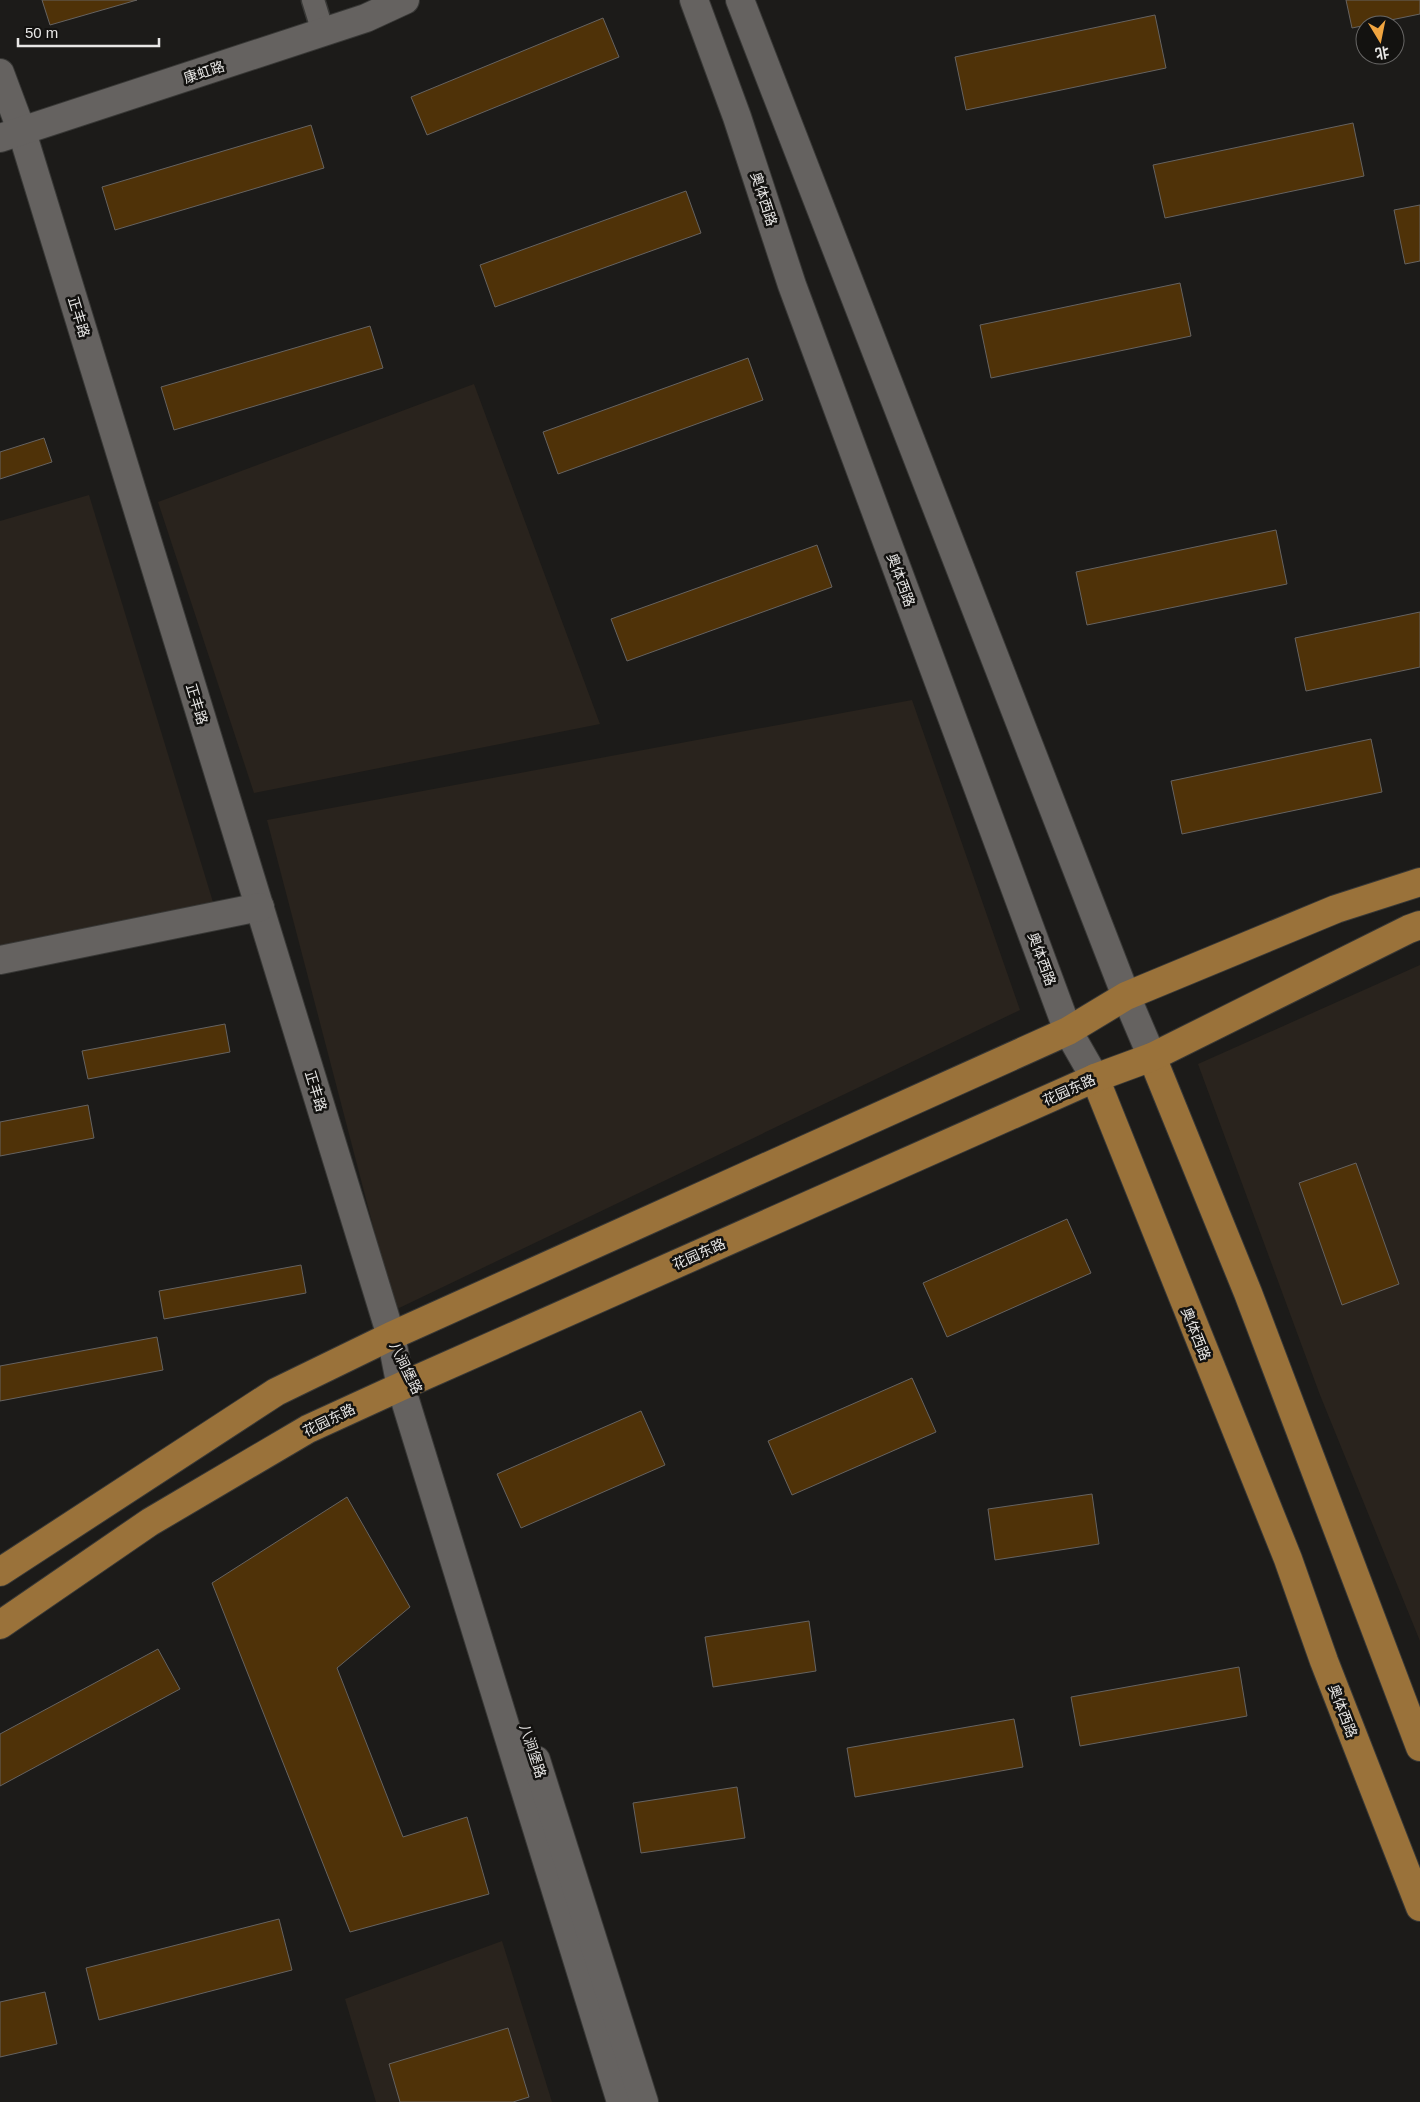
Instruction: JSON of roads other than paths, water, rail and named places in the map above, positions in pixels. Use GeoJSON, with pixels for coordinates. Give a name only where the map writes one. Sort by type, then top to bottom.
{"type":"FeatureCollection","features":[{"type":"Feature","properties":{"kind":"main road"},"geometry":{"type":"LineString","coordinates":[[0,1572],[276,1392],[391,1336],[1068,1032],[1126,996],[1336,910],[1420,882]]}},
{"type":"Feature","properties":{"kind":"main road","name":"花园东路"},"geometry":{"type":"LineString","coordinates":[[0,1625],[150,1522],[308,1429],[1095,1078],[1152,1057],[1420,925]]}},
{"type":"Feature","properties":{"kind":"main road"},"geometry":{"type":"LineString","coordinates":[[1152,1057],[1248,1293],[1420,1747]]}},
{"type":"Feature","properties":{"kind":"main road","name":"奥体西路"},"geometry":{"type":"LineString","coordinates":[[1095,1078],[1288,1559],[1324,1661],[1420,1907]]}},
{"type":"Feature","properties":{"kind":"street"},"geometry":{"type":"LineString","coordinates":[[312,0],[323,32]]}},
{"type":"Feature","properties":{"kind":"street","name":"康虹路"},"geometry":{"type":"LineString","coordinates":[[11,135],[366,18],[405,0]]}},
{"type":"Feature","properties":{"kind":"street","name":"奥体西路"},"geometry":{"type":"LineString","coordinates":[[694,0],[737,117],[792,284],[1068,1032],[1095,1078]]}},
{"type":"Feature","properties":{"kind":"street"},"geometry":{"type":"LineString","coordinates":[[740,0],[1126,996],[1152,1057]]}},
{"type":"Feature","properties":{"kind":"street","name":"正丰路"},"geometry":{"type":"LineString","coordinates":[[0,73],[11,135],[260,907],[391,1336]]}},
{"type":"Feature","properties":{"kind":"street"},"geometry":{"type":"LineString","coordinates":[[0,960],[260,907]]}},
{"type":"Feature","properties":{"kind":"street","name":"八涧堡路"},"geometry":{"type":"LineString","coordinates":[[391,1336],[644,2102]]}},
{"type":"Feature","properties":{"kind":"street","name":"八涧堡路"},"geometry":{"type":"LineString","coordinates":[[408,1383],[621,2102]]}}]}
